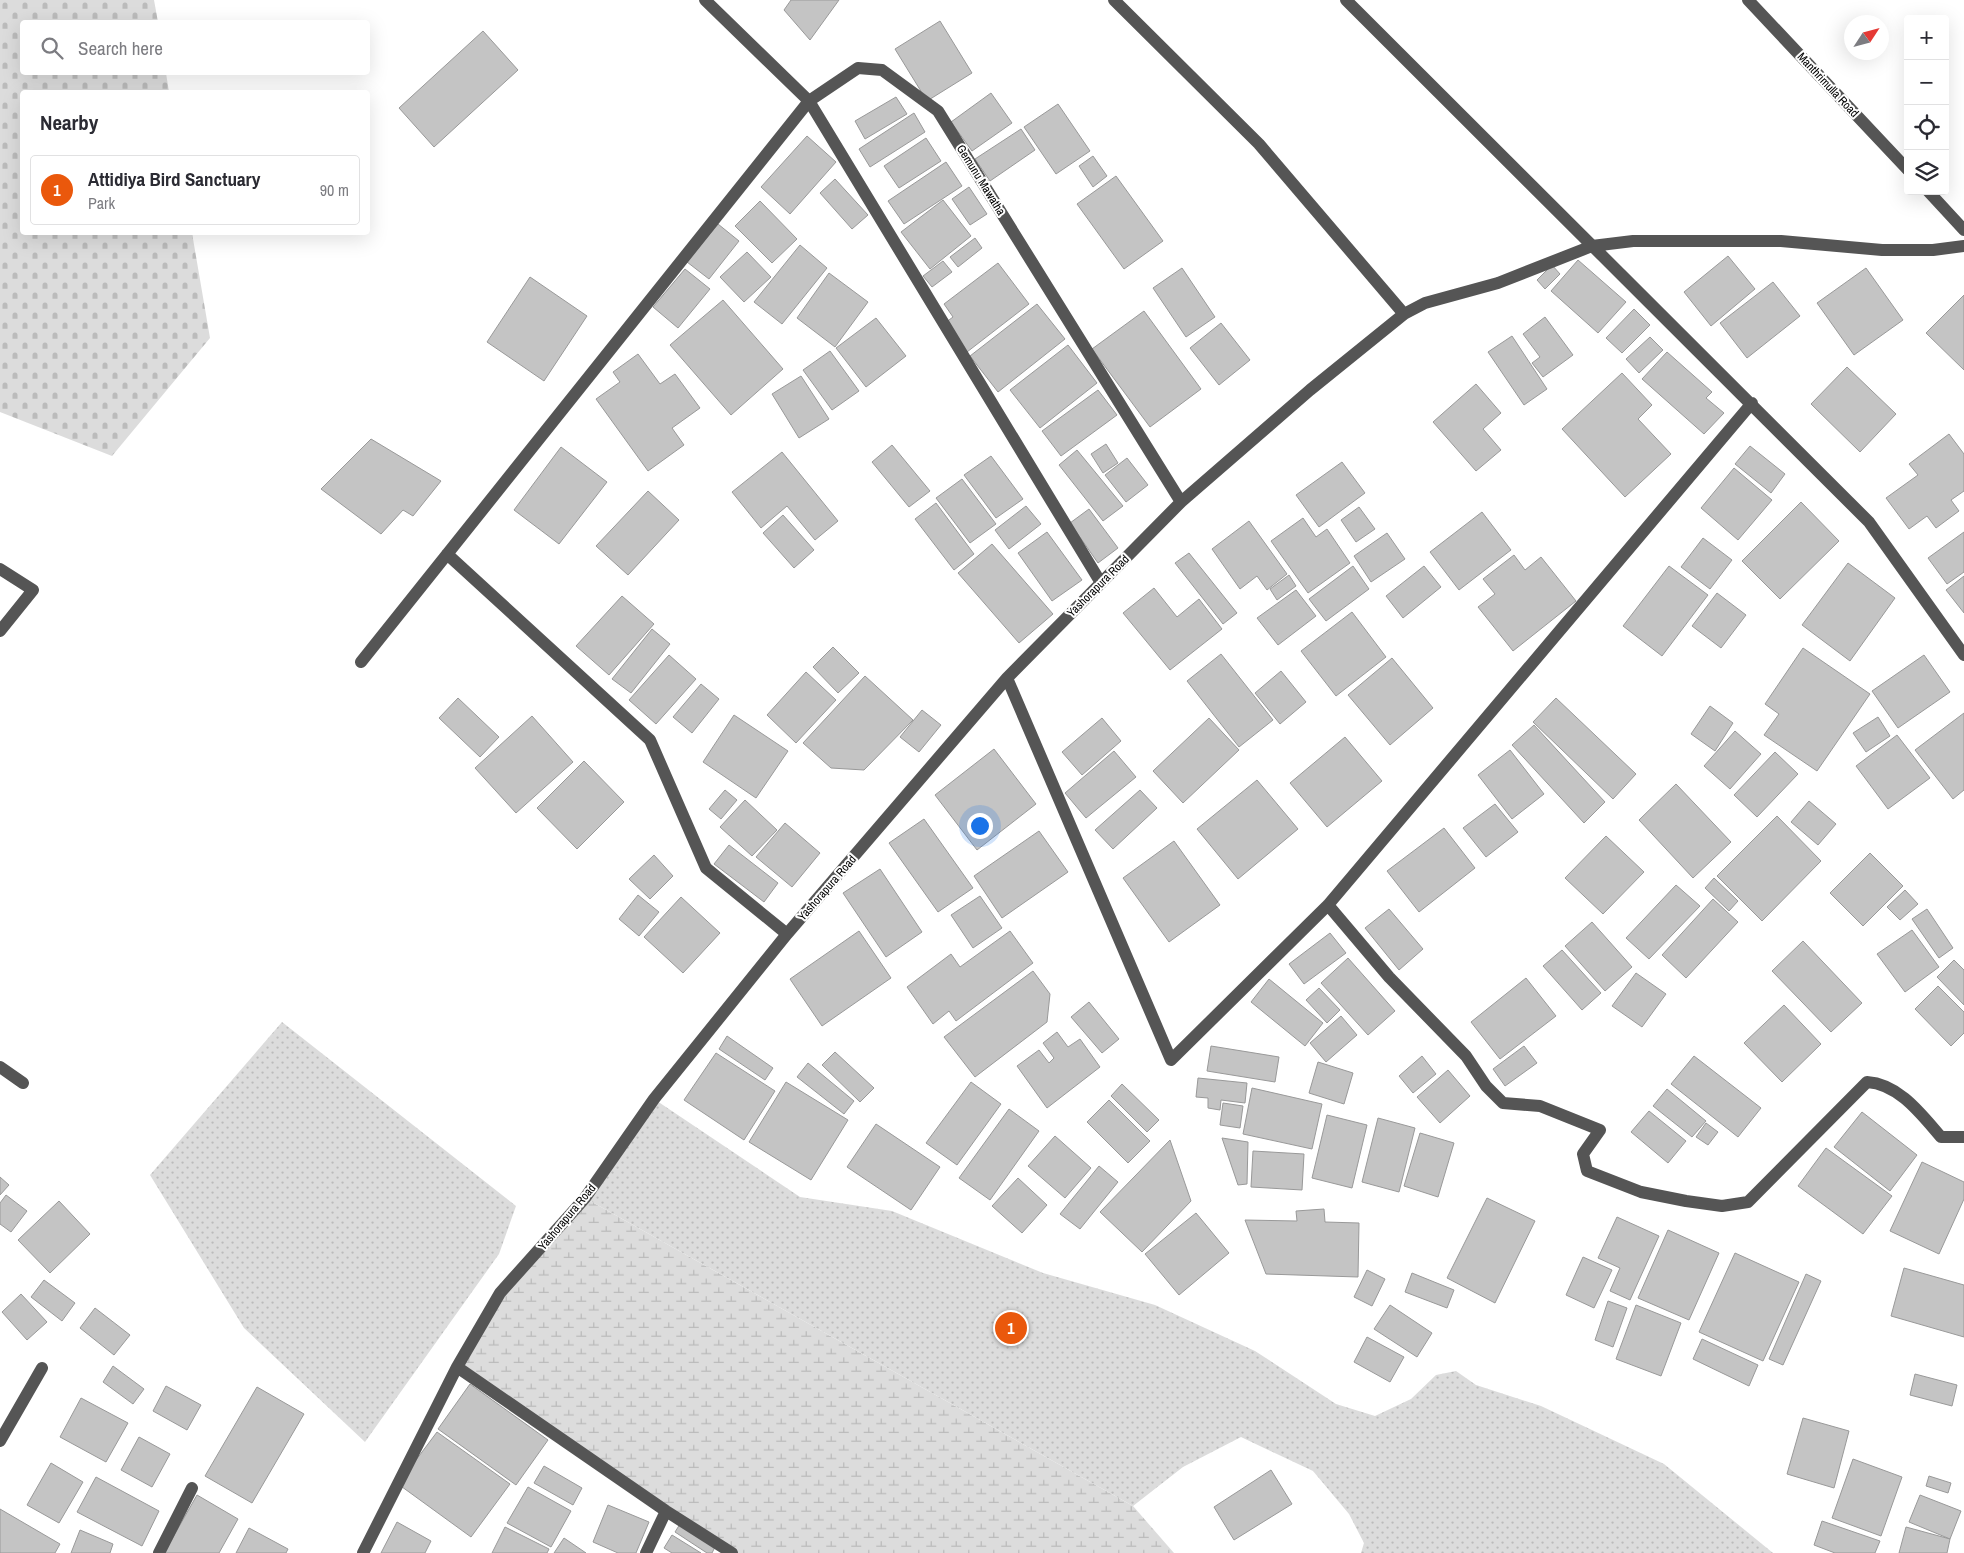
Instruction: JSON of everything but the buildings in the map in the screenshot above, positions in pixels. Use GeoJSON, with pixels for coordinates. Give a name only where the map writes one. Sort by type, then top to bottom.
{"type":"FeatureCollection","features":[{"type":"Feature","properties":{"kind":"street"},"geometry":{"type":"LineString","coordinates":[[705,0],[809,101],[1101,583]]}},
{"type":"Feature","properties":{"kind":"street"},"geometry":{"type":"LineString","coordinates":[[1114,0],[1259,144],[1404,314]]}},
{"type":"Feature","properties":{"kind":"street"},"geometry":{"type":"LineString","coordinates":[[1346,0],[1752,403],[1869,522],[1964,655]]}},
{"type":"Feature","properties":{"kind":"street","name":"Manthrimulla Road"},"geometry":{"type":"LineString","coordinates":[[1748,0],[1904,166]]}},
{"type":"Feature","properties":{"kind":"street","name":"Gemunu Mawatha"},"geometry":{"type":"LineString","coordinates":[[361,662],[809,101],[858,68],[882,70],[938,111],[1182,502]]}},
{"type":"Feature","properties":{"kind":"street"},"geometry":{"type":"LineString","coordinates":[[1932,195],[1964,230]]}},
{"type":"Feature","properties":{"kind":"street","name":"Yashorapura Road"},"geometry":{"type":"LineString","coordinates":[[363,1553],[457,1367],[500,1293],[585,1198],[654,1099],[787,934],[1007,678],[1182,502],[1310,390],[1404,314],[1425,304],[1498,283],[1592,246],[1633,241],[1781,241],[1882,250],[1924,250],[1964,246]]}},
{"type":"Feature","properties":{"kind":"street"},"geometry":{"type":"LineString","coordinates":[[1007,678],[1171,1060],[1328,905],[1752,403]]}},
{"type":"Feature","properties":{"kind":"street"},"geometry":{"type":"LineString","coordinates":[[447,554],[650,740],[706,868],[787,934]]}},
{"type":"Feature","properties":{"kind":"street"},"geometry":{"type":"LineString","coordinates":[[0,569],[33,590],[0,632]]}},
{"type":"Feature","properties":{"kind":"street"},"geometry":{"type":"LineString","coordinates":[[1328,905],[1389,976],[1466,1056],[1486,1086],[1503,1102],[1540,1106],[1600,1130],[1583,1154],[1587,1171],[1642,1192],[1722,1206],[1748,1202],[1867,1082],[1880,1083],[1914,1105],[1941,1137],[1964,1137]]}},
{"type":"Feature","properties":{"kind":"street"},"geometry":{"type":"LineString","coordinates":[[0,1067],[23,1083]]}},
{"type":"Feature","properties":{"kind":"street"},"geometry":{"type":"LineString","coordinates":[[457,1367],[666,1511],[732,1553]]}},
{"type":"Feature","properties":{"kind":"street"},"geometry":{"type":"LineString","coordinates":[[0,1441],[42,1368]]}},
{"type":"Feature","properties":{"kind":"street"},"geometry":{"type":"LineString","coordinates":[[159,1553],[192,1488]]}},
{"type":"Feature","properties":{"kind":"street"},"geometry":{"type":"LineString","coordinates":[[646,1553],[666,1511]]}},
{"type":"Feature","properties":{"kind":"green space"},"geometry":{"type":"Polygon","coordinates":[[[0,0],[154,0],[158,20],[20,20],[20,75],[166,75],[169,90],[20,90],[20,235],[192,235],[210,338],[112,456],[0,412],[0,0]]]}},
{"type":"Feature","properties":{"kind":"green space"},"geometry":{"type":"Polygon","coordinates":[[[282,1022],[516,1206],[499,1254],[365,1442],[244,1328],[150,1175],[282,1022]]]}},
{"type":"Feature","properties":{"kind":"green space"},"geometry":{"type":"Polygon","coordinates":[[[654,1099],[800,1197],[892,1211],[1043,1273],[1155,1305],[1255,1351],[1336,1404],[1375,1416],[1411,1399],[1436,1375],[1456,1371],[1476,1385],[1541,1406],[1664,1464],[1773,1553],[1361,1553],[1364,1543],[1349,1514],[1313,1471],[1241,1437],[1183,1467],[1133,1506],[585,1198],[654,1099]]]}},
{"type":"Feature","properties":{"kind":"green space"},"geometry":{"type":"Polygon","coordinates":[[[585,1198],[1133,1506],[1174,1553],[732,1553],[457,1367],[500,1293],[585,1198]]]}},
{"type":"Feature","properties":{"kind":"place","name":"Attidiya Bird Sanctuary"},"geometry":{"type":"Point","coordinates":[1011,1328]}}]}
